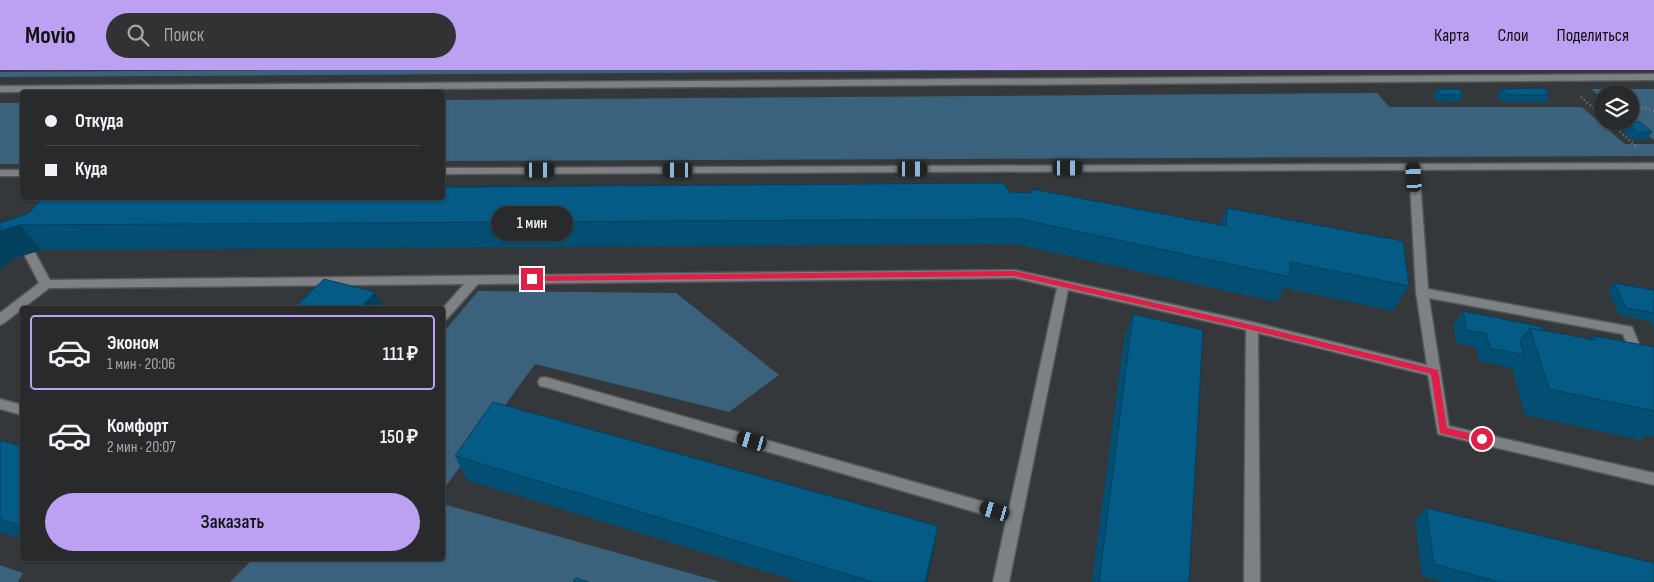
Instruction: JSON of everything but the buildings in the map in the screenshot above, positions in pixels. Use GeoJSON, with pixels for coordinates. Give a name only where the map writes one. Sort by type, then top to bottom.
{"type":"FeatureCollection","features":[{"type":"Feature","properties":{"kind":"main road"},"geometry":{"type":"LineString","coordinates":[[0,89],[1654,77]]}},
{"type":"Feature","properties":{"kind":"main road"},"geometry":{"type":"LineString","coordinates":[[1414,165],[1422,292],[1443,430],[1654,479]]}},
{"type":"Feature","properties":{"kind":"main road"},"geometry":{"type":"LineString","coordinates":[[445,171],[1414,165],[1654,166]]}},
{"type":"Feature","properties":{"kind":"main road"},"geometry":{"type":"LineString","coordinates":[[0,173],[20,173]]}},
{"type":"Feature","properties":{"kind":"main road"},"geometry":{"type":"LineString","coordinates":[[30,254],[46,284]]}},
{"type":"Feature","properties":{"kind":"main road"},"geometry":{"type":"LineString","coordinates":[[0,320],[46,284],[1015,274],[1435,372]]}},
{"type":"Feature","properties":{"kind":"main road"},"geometry":{"type":"LineString","coordinates":[[445,314],[475,279]]}},
{"type":"Feature","properties":{"kind":"main road"},"geometry":{"type":"LineString","coordinates":[[1001,582],[1060,295],[1064,285]]}},
{"type":"Feature","properties":{"kind":"main road"},"geometry":{"type":"LineString","coordinates":[[1422,292],[1628,330],[1640,362],[1654,365]]}},
{"type":"Feature","properties":{"kind":"main road"},"geometry":{"type":"LineString","coordinates":[[1252,328],[1252,582]]}},
{"type":"Feature","properties":{"kind":"main road"},"geometry":{"type":"LineString","coordinates":[[545,382],[1014,517]]}},
{"type":"Feature","properties":{"kind":"main road"},"geometry":{"type":"LineString","coordinates":[[0,404],[20,409]]}},
{"type":"Feature","properties":{"kind":"path"},"geometry":{"type":"LineString","coordinates":[[1580,97],[1594,109]]}},
{"type":"Feature","properties":{"kind":"path"},"geometry":{"type":"LineString","coordinates":[[1639,107],[1654,111]]}},
{"type":"Feature","properties":{"kind":"path"},"geometry":{"type":"LineString","coordinates":[[1618,130],[1641,150]]}},
{"type":"Feature","properties":{"kind":"shaded area"},"geometry":{"type":"Polygon","coordinates":[[[1114,70],[0,77],[0,72],[1114,70]]]}},
{"type":"Feature","properties":{"kind":"shaded area"},"geometry":{"type":"Polygon","coordinates":[[[1639,89],[1654,89],[1654,140],[1639,128],[1639,89]]]}},
{"type":"Feature","properties":{"kind":"shaded area"},"geometry":{"type":"Polygon","coordinates":[[[1377,93],[1389,107],[1582,107],[1594,117],[1594,130],[1609,130],[1625,144],[1654,144],[1654,156],[445,161],[445,100],[1377,93]]]}},
{"type":"Feature","properties":{"kind":"shaded area"},"geometry":{"type":"Polygon","coordinates":[[[0,103],[20,103],[20,164],[0,164],[0,103]]]}},
{"type":"Feature","properties":{"kind":"shaded area"},"geometry":{"type":"Polygon","coordinates":[[[478,291],[676,293],[779,375],[729,412],[535,364],[445,487],[445,331],[478,291]]]}},
{"type":"Feature","properties":{"kind":"shaded area"},"geometry":{"type":"Polygon","coordinates":[[[445,505],[721,582],[583,582],[574,580],[573,582],[230,582],[251,561],[445,561],[445,505]]]}},
{"type":"Feature","properties":{"kind":"shaded area"},"geometry":{"type":"Polygon","coordinates":[[[0,565],[23,573],[18,582],[0,582],[0,565]]]}},
{"type":"Feature","properties":{"kind":"route"},"geometry":{"type":"LineString","coordinates":[[532,279],[1015,274],[1435,372],[1443,430],[1482,439]]}}]}
